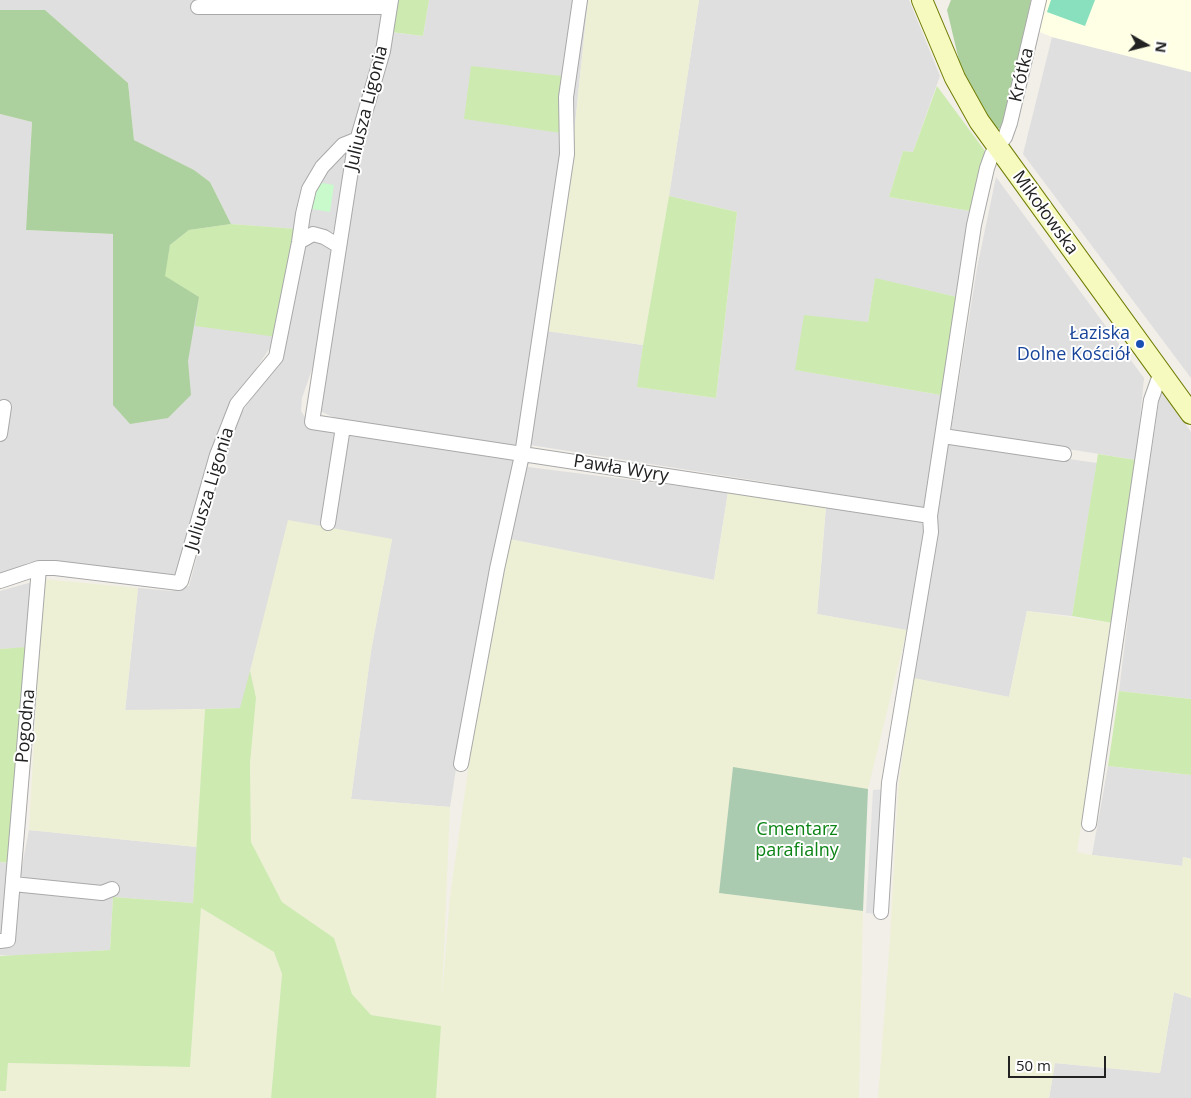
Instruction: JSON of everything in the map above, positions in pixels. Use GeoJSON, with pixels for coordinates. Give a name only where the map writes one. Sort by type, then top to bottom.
{"type":"FeatureCollection","features":[{"type":"Feature","properties":{"kind":"street"},"geometry":{"type":"LineString","coordinates":[[461,764],[497,570],[522,455],[567,154],[566,97],[580,0]]}},
{"type":"Feature","properties":{"kind":"street","name":"Mikołowska"},"geometry":{"type":"LineString","coordinates":[[922,0],[954,78],[979,120],[1191,414]]}},
{"type":"Feature","properties":{"kind":"street","name":"Krótka"},"geometry":{"type":"LineString","coordinates":[[881,912],[889,783],[931,532],[930,516],[974,225],[987,168],[992,154],[998,148],[1010,123],[1039,0]]}},
{"type":"Feature","properties":{"kind":"street"},"geometry":{"type":"LineString","coordinates":[[198,7],[390,3]]}},
{"type":"Feature","properties":{"kind":"street","name":"Juliusza Ligonia"},"geometry":{"type":"LineString","coordinates":[[312,422],[354,151],[383,51],[390,3]]}},
{"type":"Feature","properties":{"kind":"street"},"geometry":{"type":"LineString","coordinates":[[299,242],[303,214],[310,189],[322,167],[343,145],[358,139]]}},
{"type":"Feature","properties":{"kind":"street"},"geometry":{"type":"LineString","coordinates":[[299,242],[313,234],[324,237],[339,246]]}},
{"type":"Feature","properties":{"kind":"street","name":"Juliusza Ligonia"},"geometry":{"type":"LineString","coordinates":[[0,581],[38,568],[55,568],[178,583],[181,581],[217,455],[237,404],[276,357],[299,242]]}},
{"type":"Feature","properties":{"kind":"street"},"geometry":{"type":"LineString","coordinates":[[1089,824],[1151,400],[1161,372]]}},
{"type":"Feature","properties":{"kind":"street"},"geometry":{"type":"LineString","coordinates":[[0,434],[4,407]]}},
{"type":"Feature","properties":{"kind":"street","name":"Pawła Wyry"},"geometry":{"type":"LineString","coordinates":[[312,422],[930,516]]}},
{"type":"Feature","properties":{"kind":"street"},"geometry":{"type":"LineString","coordinates":[[328,523],[343,427]]}},
{"type":"Feature","properties":{"kind":"street"},"geometry":{"type":"LineString","coordinates":[[943,436],[1064,454]]}},
{"type":"Feature","properties":{"kind":"street","name":"Pogodna"},"geometry":{"type":"LineString","coordinates":[[4,941],[13,884],[38,568]]}},
{"type":"Feature","properties":{"kind":"street"},"geometry":{"type":"LineString","coordinates":[[13,884],[102,894],[112,889]]}},
{"type":"Feature","properties":{"kind":"shaded area"},"geometry":{"type":"Polygon","coordinates":[[[0,0],[390,0],[364,119],[333,232],[231,224],[210,182],[193,170],[134,140],[128,83],[45,10],[0,10],[0,0]]]}},
{"type":"Feature","properties":{"kind":"shaded area"},"geometry":{"type":"Polygon","coordinates":[[[429,0],[588,0],[567,201],[555,200],[547,331],[643,345],[638,387],[716,398],[737,212],[669,196],[699,0],[909,0],[940,76],[913,152],[903,151],[889,197],[970,211],[957,297],[875,279],[868,322],[796,370],[941,395],[935,440],[1097,463],[1072,616],[1027,611],[1009,697],[913,678],[921,633],[817,614],[826,506],[777,484],[530,445],[528,467],[728,492],[714,580],[509,539],[473,662],[450,807],[351,799],[371,651],[392,539],[241,708],[125,711],[138,588],[172,591],[189,586],[232,426],[281,357],[306,239],[312,237],[333,248],[318,352],[302,398],[301,411],[310,425],[408,444],[409,434],[344,422],[320,411],[352,188],[391,32],[423,36],[429,0]]]}},
{"type":"Feature","properties":{"kind":"shaded area"},"geometry":{"type":"Polygon","coordinates":[[[588,0],[699,0],[669,196],[643,345],[547,331],[567,201],[588,0]]]}},
{"type":"Feature","properties":{"kind":"shaded area"},"geometry":{"type":"Polygon","coordinates":[[[1046,0],[1191,0],[1191,72],[1052,37],[1037,31],[1046,0]]]}},
{"type":"Feature","properties":{"kind":"shaded area"},"geometry":{"type":"Polygon","coordinates":[[[1052,37],[1191,72],[1191,378],[1023,154],[1052,37]]]}},
{"type":"Feature","properties":{"kind":"shaded area"},"geometry":{"type":"Polygon","coordinates":[[[0,114],[32,122],[26,230],[113,234],[277,337],[221,422],[180,575],[30,562],[0,576],[0,114]]]}},
{"type":"Feature","properties":{"kind":"shaded area"},"geometry":{"type":"Polygon","coordinates":[[[996,177],[1144,378],[1136,460],[951,430],[977,268],[996,177]]]}},
{"type":"Feature","properties":{"kind":"shaded area"},"geometry":{"type":"Polygon","coordinates":[[[1161,388],[1191,432],[1191,699],[1119,691],[1134,568],[1161,388]]]}},
{"type":"Feature","properties":{"kind":"shaded area"},"geometry":{"type":"Polygon","coordinates":[[[728,492],[826,506],[817,614],[907,630],[868,789],[733,768],[719,893],[863,911],[859,1098],[436,1098],[441,1026],[371,1015],[352,994],[334,938],[282,902],[251,842],[250,764],[256,698],[250,671],[288,520],[392,539],[371,651],[351,799],[450,807],[442,999],[450,896],[476,715],[509,539],[714,580],[728,492]]]}},
{"type":"Feature","properties":{"kind":"shaded area"},"geometry":{"type":"Polygon","coordinates":[[[43,579],[39,647],[0,649],[0,591],[43,579]]]}},
{"type":"Feature","properties":{"kind":"shaded area"},"geometry":{"type":"Polygon","coordinates":[[[43,579],[138,588],[125,710],[205,709],[197,847],[29,830],[43,579]]]}},
{"type":"Feature","properties":{"kind":"shaded area"},"geometry":{"type":"Polygon","coordinates":[[[1027,611],[1113,623],[1077,852],[1182,866],[1183,857],[1191,859],[1191,998],[1174,992],[1160,1073],[1055,1063],[1049,1098],[878,1098],[890,939],[898,789],[913,678],[1009,697],[1027,611]]]}},
{"type":"Feature","properties":{"kind":"shaded area"},"geometry":{"type":"Polygon","coordinates":[[[1108,766],[1191,775],[1191,859],[1183,857],[1183,866],[1092,855],[1108,766]]]}},
{"type":"Feature","properties":{"kind":"shaded area"},"geometry":{"type":"Polygon","coordinates":[[[886,789],[877,914],[866,913],[873,790],[886,789]]]}},
{"type":"Feature","properties":{"kind":"shaded area"},"geometry":{"type":"Polygon","coordinates":[[[29,830],[197,847],[193,903],[113,897],[110,950],[14,956],[0,955],[0,862],[22,866],[29,830]]]}},
{"type":"Feature","properties":{"kind":"shaded area"},"geometry":{"type":"Polygon","coordinates":[[[201,908],[274,952],[282,974],[271,1098],[0,1098],[0,1091],[6,1091],[8,1063],[190,1067],[201,908]]]}},
{"type":"Feature","properties":{"kind":"shaded area"},"geometry":{"type":"Polygon","coordinates":[[[1174,992],[1191,998],[1191,1098],[1049,1098],[1055,1063],[1160,1073],[1174,992]]]}},
{"type":"Feature","properties":{"kind":"green space"},"geometry":{"type":"Polygon","coordinates":[[[395,0],[429,0],[423,36],[391,32],[395,0]]]}},
{"type":"Feature","properties":{"kind":"green space"},"geometry":{"type":"Polygon","coordinates":[[[951,0],[1031,0],[1002,129],[994,128],[962,73],[947,10],[951,0]]]}},
{"type":"Feature","properties":{"kind":"green space"},"geometry":{"type":"Polygon","coordinates":[[[1051,0],[1095,0],[1085,26],[1047,12],[1051,0]]]}},
{"type":"Feature","properties":{"kind":"green space"},"geometry":{"type":"Polygon","coordinates":[[[0,10],[45,10],[128,83],[134,140],[194,170],[210,182],[231,224],[189,230],[170,245],[165,276],[199,297],[188,361],[191,395],[168,418],[130,424],[113,405],[113,234],[26,230],[32,122],[0,114],[0,10]]]}},
{"type":"Feature","properties":{"kind":"green space"},"geometry":{"type":"Polygon","coordinates":[[[471,66],[562,76],[560,88],[561,133],[464,119],[471,66]]]}},
{"type":"Feature","properties":{"kind":"green space"},"geometry":{"type":"Polygon","coordinates":[[[937,86],[985,151],[970,211],[889,197],[903,151],[913,152],[937,86]]]}},
{"type":"Feature","properties":{"kind":"green space"},"geometry":{"type":"Polygon","coordinates":[[[317,182],[334,185],[330,212],[312,209],[317,182]]]}},
{"type":"Feature","properties":{"kind":"green space"},"geometry":{"type":"Polygon","coordinates":[[[669,196],[737,212],[716,398],[637,387],[669,196]]]}},
{"type":"Feature","properties":{"kind":"green space"},"geometry":{"type":"Polygon","coordinates":[[[231,224],[297,229],[277,337],[195,326],[199,297],[164,276],[170,245],[189,230],[231,224]]]}},
{"type":"Feature","properties":{"kind":"green space"},"geometry":{"type":"Polygon","coordinates":[[[875,278],[957,297],[941,395],[795,370],[804,315],[868,322],[875,278]]]}},
{"type":"Feature","properties":{"kind":"green space"},"geometry":{"type":"Polygon","coordinates":[[[1098,454],[1136,460],[1113,623],[1072,616],[1098,454]]]}},
{"type":"Feature","properties":{"kind":"green space"},"geometry":{"type":"Polygon","coordinates":[[[28,647],[9,863],[0,862],[0,649],[28,647]]]}},
{"type":"Feature","properties":{"kind":"green space"},"geometry":{"type":"Polygon","coordinates":[[[250,671],[256,698],[250,764],[251,842],[282,902],[334,938],[352,994],[371,1015],[441,1026],[436,1098],[271,1098],[282,974],[274,952],[201,908],[190,1067],[8,1063],[6,1091],[0,1091],[0,956],[110,950],[113,897],[193,903],[205,709],[240,708],[250,671]]]}},
{"type":"Feature","properties":{"kind":"green space"},"geometry":{"type":"Polygon","coordinates":[[[1119,691],[1191,699],[1191,775],[1108,766],[1119,691]]]}},
{"type":"Feature","properties":{"kind":"green space","name":"Cmentarz parafialny"},"geometry":{"type":"Polygon","coordinates":[[[733,767],[868,789],[863,911],[719,893],[733,767]]]}},
{"type":"Feature","properties":{"kind":"place","name":"Łaziska Dolne Kościół"},"geometry":{"type":"Point","coordinates":[1140,344]}}]}
